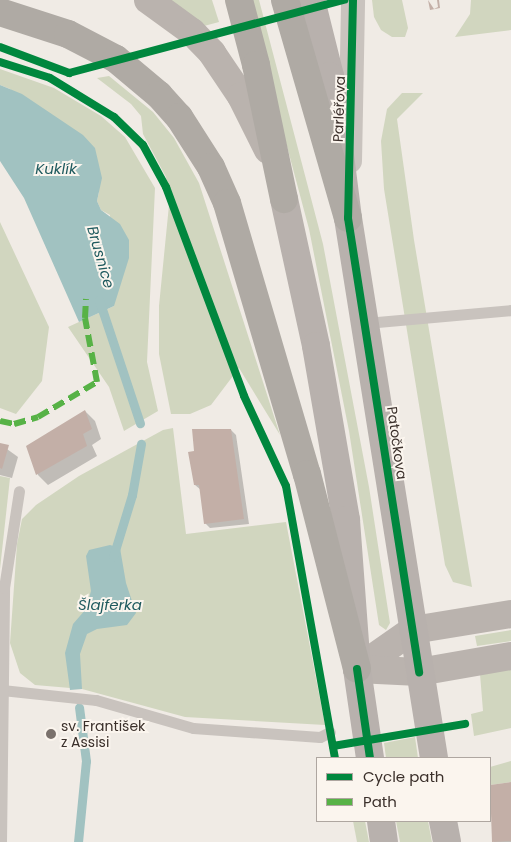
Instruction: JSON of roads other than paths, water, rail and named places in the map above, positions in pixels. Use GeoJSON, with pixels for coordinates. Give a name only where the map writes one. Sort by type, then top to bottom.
{"type":"FeatureCollection","features":[{"type":"Feature","properties":{"kind":"highway"},"geometry":{"type":"LineString","coordinates":[[239,0],[256,65],[284,199]]}},
{"type":"Feature","properties":{"kind":"highway"},"geometry":{"type":"LineString","coordinates":[[286,0],[348,218]]}},
{"type":"Feature","properties":{"kind":"highway"},"geometry":{"type":"LineString","coordinates":[[0,12],[68,34],[116,59],[166,102],[196,142],[211,167],[227,203],[307,474],[357,668]]}},
{"type":"Feature","properties":{"kind":"main road"},"geometry":{"type":"LineString","coordinates":[[148,0],[192,32],[227,74],[255,119],[284,199],[316,346],[346,520],[357,668],[370,757]]}},
{"type":"Feature","properties":{"kind":"main road","name":"Patočkova"},"geometry":{"type":"LineString","coordinates":[[311,0],[330,76],[348,218],[434,757]]}},
{"type":"Feature","properties":{"kind":"main road"},"geometry":{"type":"LineString","coordinates":[[357,668],[413,630],[511,614]]}},
{"type":"Feature","properties":{"kind":"main road"},"geometry":{"type":"LineString","coordinates":[[357,668],[419,672],[511,656]]}},
{"type":"Feature","properties":{"kind":"main road"},"geometry":{"type":"LineString","coordinates":[[380,822],[384,842]]}},
{"type":"Feature","properties":{"kind":"main road"},"geometry":{"type":"LineString","coordinates":[[443,822],[447,842]]}},
{"type":"Feature","properties":{"kind":"street","name":"Parléřova"},"geometry":{"type":"LineString","coordinates":[[348,218],[353,0]]}},
{"type":"Feature","properties":{"kind":"lane"},"geometry":{"type":"LineString","coordinates":[[366,323],[511,310]]}},
{"type":"Feature","properties":{"kind":"lane"},"geometry":{"type":"LineString","coordinates":[[1,842],[4,588],[19,491]]}},
{"type":"Feature","properties":{"kind":"lane"},"geometry":{"type":"LineString","coordinates":[[2,690],[96,700],[193,728],[320,737],[330,732]]}},
{"type":"Feature","properties":{"kind":"water","name":"Kuklík"},"geometry":{"type":"Polygon","coordinates":[[[0,85],[22,94],[83,135],[95,148],[102,178],[97,201],[101,210],[120,224],[129,240],[129,258],[114,306],[79,322],[24,198],[0,161],[0,85]]]}},
{"type":"Feature","properties":{"kind":"water","name":"Šlajferka"},"geometry":{"type":"Polygon","coordinates":[[[110,545],[120,548],[126,583],[136,613],[127,625],[97,629],[87,634],[80,654],[82,689],[70,690],[65,653],[73,624],[86,609],[91,591],[86,556],[89,550],[110,545]]]}},
{"type":"Feature","properties":{"kind":"waterway","name":"Brusnice"},"geometry":{"type":"LineString","coordinates":[[99,300],[140,423]]}},
{"type":"Feature","properties":{"kind":"waterway","name":"Brusnice"},"geometry":{"type":"LineString","coordinates":[[113,557],[132,495],[141,444]]}},
{"type":"Feature","properties":{"kind":"waterway","name":"Brusnice"},"geometry":{"type":"LineString","coordinates":[[78,842],[86,761],[79,707]]}},
{"type":"Feature","properties":{"kind":"place","name":"sv. František z Assisi"},"geometry":{"type":"Point","coordinates":[51,734]}}]}
